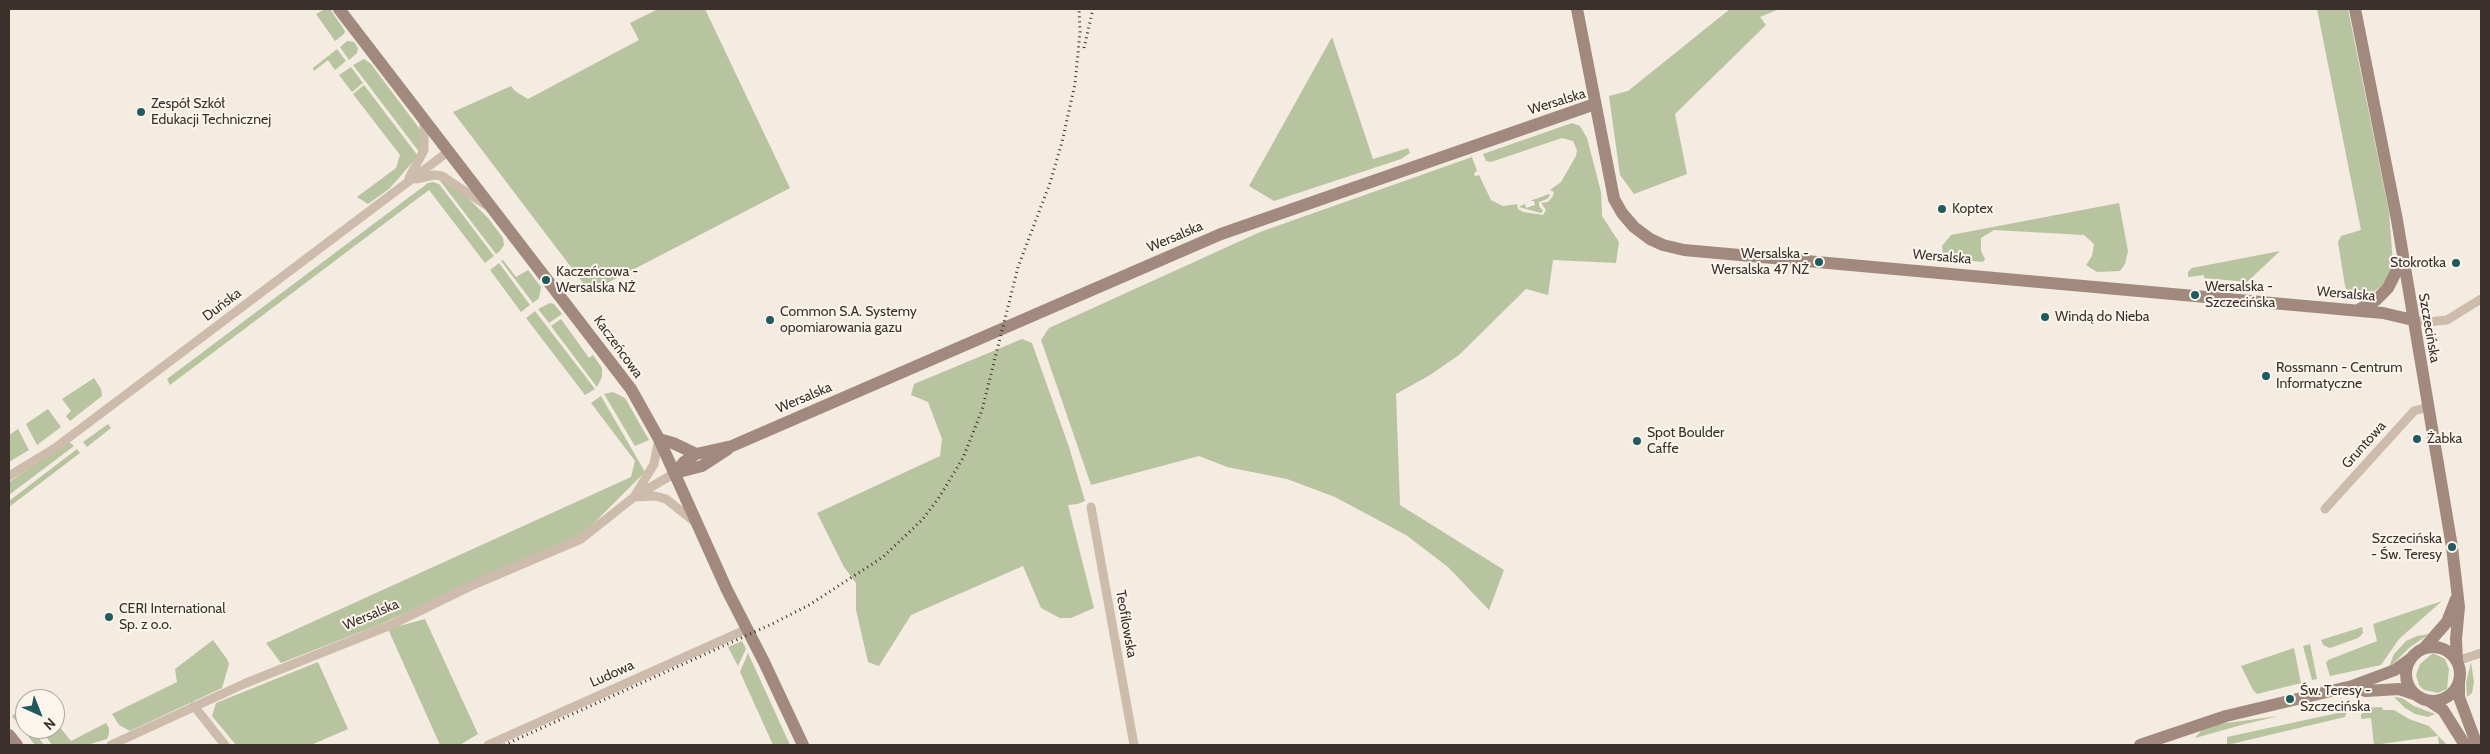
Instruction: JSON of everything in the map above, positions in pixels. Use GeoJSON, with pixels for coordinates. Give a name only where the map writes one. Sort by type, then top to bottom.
{"type":"FeatureCollection","features":[{"type":"Feature","properties":{"kind":"street","name":"Kaczeńcowa"},"geometry":{"type":"LineString","coordinates":[[340,9],[631,389],[659,439],[696,524],[803,745]]}},
{"type":"Feature","properties":{"kind":"street"},"geometry":{"type":"LineString","coordinates":[[1577,9],[1595,104]]}},
{"type":"Feature","properties":{"kind":"street","name":"Szczecińska"},"geometry":{"type":"LineString","coordinates":[[2355,9],[2397,220],[2412,320],[2452,547],[2459,612],[2456,643],[2457,662]]}},
{"type":"Feature","properties":{"kind":"street","name":"Wersalska"},"geometry":{"type":"LineString","coordinates":[[112,745],[194,706],[390,624],[473,585],[581,539],[634,497],[675,473],[702,466],[732,446],[1244,225],[1595,104],[1609,183],[1617,206],[1642,233],[1670,247],[2358,310],[2390,314],[2412,320]]}},
{"type":"Feature","properties":{"kind":"street"},"geometry":{"type":"LineString","coordinates":[[406,183],[424,150],[424,119]]}},
{"type":"Feature","properties":{"kind":"street","name":"Duńska"},"geometry":{"type":"LineString","coordinates":[[9,476],[55,448],[449,151]]}},
{"type":"Feature","properties":{"kind":"street"},"geometry":{"type":"LineString","coordinates":[[406,183],[422,176],[442,176],[490,207]]}},
{"type":"Feature","properties":{"kind":"street"},"geometry":{"type":"LineString","coordinates":[[2358,310],[2376,300],[2388,288],[2396,277],[2402,260]]}},
{"type":"Feature","properties":{"kind":"street"},"geometry":{"type":"LineString","coordinates":[[2412,320],[2428,322],[2448,320],[2481,299]]}},
{"type":"Feature","properties":{"kind":"street","name":"Gruntowa"},"geometry":{"type":"LineString","coordinates":[[2325,509],[2414,411],[2428,407]]}},
{"type":"Feature","properties":{"kind":"street"},"geometry":{"type":"LineString","coordinates":[[659,439],[696,454]]}},
{"type":"Feature","properties":{"kind":"street","name":"Wersalska"},"geometry":{"type":"LineString","coordinates":[[634,497],[654,464],[659,439]]}},
{"type":"Feature","properties":{"kind":"street","name":"Wersalska"},"geometry":{"type":"LineString","coordinates":[[675,473],[684,462],[696,454],[732,446]]}},
{"type":"Feature","properties":{"kind":"street"},"geometry":{"type":"LineString","coordinates":[[634,497],[646,496],[666,499],[696,524]]}},
{"type":"Feature","properties":{"kind":"street","name":"Teofilowska"},"geometry":{"type":"LineString","coordinates":[[1091,507],[1134,745]]}},
{"type":"Feature","properties":{"kind":"street","name":"Szczecińska"},"geometry":{"type":"LineString","coordinates":[[2426,647],[2447,622],[2458,595]]}},
{"type":"Feature","properties":{"kind":"street","name":"Ludowa"},"geometry":{"type":"LineString","coordinates":[[488,745],[747,629]]}},
{"type":"Feature","properties":{"kind":"street"},"geometry":{"type":"LineString","coordinates":[[2140,745],[2226,716],[2352,686],[2395,670],[2418,651],[2426,647],[2443,648],[2457,662],[2460,670],[2459,697],[2477,745]]}},
{"type":"Feature","properties":{"kind":"street"},"geometry":{"type":"LineString","coordinates":[[2457,662],[2481,653]]}},
{"type":"Feature","properties":{"kind":"street"},"geometry":{"type":"LineString","coordinates":[[2410,659],[2405,676],[2408,686],[2414,694]]}},
{"type":"Feature","properties":{"kind":"street"},"geometry":{"type":"LineString","coordinates":[[2429,701],[2448,697],[2459,682]]}},
{"type":"Feature","properties":{"kind":"street"},"geometry":{"type":"LineString","coordinates":[[2352,686],[2366,691],[2399,689],[2429,701],[2442,710],[2465,745]]}},
{"type":"Feature","properties":{"kind":"street"},"geometry":{"type":"LineString","coordinates":[[194,706],[224,745]]}},
{"type":"Feature","properties":{"kind":"street"},"geometry":{"type":"LineString","coordinates":[[9,735],[17,745]]}},
{"type":"Feature","properties":{"kind":"green space"},"geometry":{"type":"Polygon","coordinates":[[[325,9],[330,9],[345,31],[335,41],[316,14],[325,9]]]}},
{"type":"Feature","properties":{"kind":"green space"},"geometry":{"type":"Polygon","coordinates":[[[658,9],[705,9],[790,188],[590,292],[453,112],[511,86],[515,91],[528,99],[639,40],[630,23],[658,9]]]}},
{"type":"Feature","properties":{"kind":"green space"},"geometry":{"type":"Polygon","coordinates":[[[1730,9],[1779,9],[1760,17],[1766,25],[1675,114],[1687,174],[1634,194],[1620,175],[1609,96],[1628,91],[1730,9]]]}},
{"type":"Feature","properties":{"kind":"green space"},"geometry":{"type":"Polygon","coordinates":[[[2317,9],[2348,9],[2389,212],[2393,263],[2391,272],[2383,285],[2365,298],[2351,298],[2345,286],[2338,242],[2341,236],[2361,230],[2317,9]]]}},
{"type":"Feature","properties":{"kind":"green space"},"geometry":{"type":"Polygon","coordinates":[[[1332,37],[1373,159],[1408,148],[1410,153],[1401,159],[1274,201],[1249,186],[1332,37]]]}},
{"type":"Feature","properties":{"kind":"green space"},"geometry":{"type":"Polygon","coordinates":[[[347,41],[354,42],[358,48],[357,53],[349,60],[340,47],[347,41]]]}},
{"type":"Feature","properties":{"kind":"green space"},"geometry":{"type":"Polygon","coordinates":[[[337,49],[346,61],[335,70],[328,60],[314,71],[313,68],[337,49]]]}},
{"type":"Feature","properties":{"kind":"green space"},"geometry":{"type":"Polygon","coordinates":[[[364,59],[371,64],[419,128],[421,133],[420,153],[353,65],[364,59]]]}},
{"type":"Feature","properties":{"kind":"green space"},"geometry":{"type":"Polygon","coordinates":[[[351,67],[363,83],[352,92],[339,75],[351,67]]]}},
{"type":"Feature","properties":{"kind":"green space"},"geometry":{"type":"Polygon","coordinates":[[[364,85],[418,156],[389,189],[368,204],[357,197],[396,168],[400,155],[353,94],[364,85]]]}},
{"type":"Feature","properties":{"kind":"green space"},"geometry":{"type":"Polygon","coordinates":[[[1572,123],[1580,126],[1587,138],[1601,192],[1602,216],[1619,242],[1616,263],[1553,260],[1548,295],[1526,289],[1459,355],[1430,375],[1396,394],[1400,505],[1504,570],[1489,610],[1448,567],[1406,535],[1335,497],[1287,479],[1227,467],[1199,456],[1091,485],[1041,340],[1049,328],[1260,232],[1472,157],[1477,171],[1474,173],[1475,176],[1479,175],[1491,200],[1503,206],[1517,204],[1518,209],[1523,212],[1543,215],[1546,210],[1541,203],[1548,202],[1553,196],[1554,192],[1550,190],[1561,182],[1576,156],[1577,150],[1573,141],[1562,138],[1491,162],[1486,161],[1483,154],[1572,123]]]}},
{"type":"Feature","properties":{"kind":"green space"},"geometry":{"type":"Polygon","coordinates":[[[438,178],[459,189],[488,218],[503,238],[504,245],[500,251],[496,254],[438,178]]]}},
{"type":"Feature","properties":{"kind":"green space"},"geometry":{"type":"Polygon","coordinates":[[[428,183],[439,184],[494,256],[485,263],[429,190],[170,385],[167,379],[428,183]]]}},
{"type":"Feature","properties":{"kind":"green space"},"geometry":{"type":"Polygon","coordinates":[[[1549,194],[1550,196],[1547,199],[1539,202],[1539,206],[1543,211],[1541,213],[1519,207],[1528,202],[1525,204],[1526,208],[1535,205],[1534,201],[1530,201],[1549,194]]]}},
{"type":"Feature","properties":{"kind":"green space"},"geometry":{"type":"Polygon","coordinates":[[[2119,203],[2128,251],[2125,264],[2120,271],[2097,272],[2086,265],[2092,256],[2094,244],[2084,235],[1994,230],[1981,238],[1981,251],[1985,259],[1983,262],[1951,259],[1943,255],[1942,246],[1951,235],[2119,203]]]}},
{"type":"Feature","properties":{"kind":"green space"},"geometry":{"type":"Polygon","coordinates":[[[2280,251],[2247,282],[2204,278],[2204,275],[2188,277],[2188,272],[2192,268],[2280,251]]]}},
{"type":"Feature","properties":{"kind":"green space"},"geometry":{"type":"Polygon","coordinates":[[[503,260],[516,277],[528,270],[541,287],[539,298],[533,303],[501,261],[503,260]]]}},
{"type":"Feature","properties":{"kind":"green space"},"geometry":{"type":"Polygon","coordinates":[[[499,263],[530,305],[521,312],[490,270],[499,263]]]}},
{"type":"Feature","properties":{"kind":"green space"},"geometry":{"type":"Polygon","coordinates":[[[550,303],[554,304],[562,314],[549,323],[538,309],[550,303]]]}},
{"type":"Feature","properties":{"kind":"green space"},"geometry":{"type":"Polygon","coordinates":[[[535,311],[595,389],[585,395],[526,318],[535,311]]]}},
{"type":"Feature","properties":{"kind":"green space"},"geometry":{"type":"Polygon","coordinates":[[[561,319],[589,358],[593,355],[602,368],[602,377],[597,387],[551,326],[561,319]]]}},
{"type":"Feature","properties":{"kind":"green space"},"geometry":{"type":"Polygon","coordinates":[[[1022,339],[1032,343],[1069,447],[1085,501],[1068,505],[1094,608],[1071,618],[1060,618],[1041,608],[1023,566],[911,615],[879,666],[868,662],[856,610],[856,583],[844,567],[817,513],[940,456],[942,439],[928,402],[911,395],[914,384],[1022,339]]]}},
{"type":"Feature","properties":{"kind":"green space"},"geometry":{"type":"Polygon","coordinates":[[[94,378],[101,389],[102,396],[70,421],[66,416],[71,411],[62,399],[94,378]]]}},
{"type":"Feature","properties":{"kind":"green space"},"geometry":{"type":"Polygon","coordinates":[[[613,392],[625,398],[649,440],[635,446],[604,394],[613,392]]]}},
{"type":"Feature","properties":{"kind":"green space"},"geometry":{"type":"Polygon","coordinates":[[[601,396],[645,472],[583,534],[381,624],[281,663],[266,643],[631,477],[635,461],[591,403],[601,396]]]}},
{"type":"Feature","properties":{"kind":"green space"},"geometry":{"type":"Polygon","coordinates":[[[48,409],[61,427],[37,445],[26,424],[48,409]]]}},
{"type":"Feature","properties":{"kind":"green space"},"geometry":{"type":"Polygon","coordinates":[[[108,424],[111,428],[87,447],[83,442],[108,424]]]}},
{"type":"Feature","properties":{"kind":"green space"},"geometry":{"type":"Polygon","coordinates":[[[18,429],[29,450],[9,462],[9,435],[18,429]]]}},
{"type":"Feature","properties":{"kind":"green space"},"geometry":{"type":"Polygon","coordinates":[[[69,442],[74,446],[9,495],[9,482],[69,442]]]}},
{"type":"Feature","properties":{"kind":"green space"},"geometry":{"type":"Polygon","coordinates":[[[77,449],[80,453],[9,507],[9,501],[77,449]]]}},
{"type":"Feature","properties":{"kind":"green space"},"geometry":{"type":"Polygon","coordinates":[[[2442,601],[2399,639],[2381,665],[2330,676],[2326,663],[2328,660],[2377,641],[2373,624],[2442,601]]]}},
{"type":"Feature","properties":{"kind":"green space"},"geometry":{"type":"Polygon","coordinates":[[[425,619],[478,734],[460,745],[440,745],[388,629],[425,619]]]}},
{"type":"Feature","properties":{"kind":"green space"},"geometry":{"type":"Polygon","coordinates":[[[2362,627],[2363,633],[2358,638],[2330,648],[2323,645],[2321,640],[2362,627]]]}},
{"type":"Feature","properties":{"kind":"green space"},"geometry":{"type":"Polygon","coordinates":[[[2429,634],[2409,648],[2388,669],[2394,654],[2406,641],[2417,636],[2429,634]]]}},
{"type":"Feature","properties":{"kind":"green space"},"geometry":{"type":"Polygon","coordinates":[[[213,640],[229,664],[222,688],[130,731],[119,725],[112,714],[177,682],[175,669],[213,640]]]}},
{"type":"Feature","properties":{"kind":"green space"},"geometry":{"type":"Polygon","coordinates":[[[742,641],[746,649],[738,666],[728,647],[742,641]]]}},
{"type":"Feature","properties":{"kind":"green space"},"geometry":{"type":"Polygon","coordinates":[[[2310,644],[2317,679],[2312,680],[2303,646],[2310,644]]]}},
{"type":"Feature","properties":{"kind":"green space"},"geometry":{"type":"Polygon","coordinates":[[[2294,648],[2301,683],[2257,694],[2241,666],[2294,648]]]}},
{"type":"Feature","properties":{"kind":"green space"},"geometry":{"type":"Polygon","coordinates":[[[748,653],[790,745],[773,745],[740,672],[748,653]]]}},
{"type":"Feature","properties":{"kind":"green space"},"geometry":{"type":"Polygon","coordinates":[[[2433,653],[2445,659],[2449,669],[2447,689],[2438,693],[2424,690],[2419,685],[2416,675],[2420,664],[2433,653]]]}},
{"type":"Feature","properties":{"kind":"green space"},"geometry":{"type":"Polygon","coordinates":[[[318,662],[348,729],[311,745],[236,745],[212,716],[216,703],[318,662]]]}},
{"type":"Feature","properties":{"kind":"green space"},"geometry":{"type":"Polygon","coordinates":[[[2471,662],[2474,682],[2472,693],[2467,697],[2466,683],[2471,662]]]}},
{"type":"Feature","properties":{"kind":"green space"},"geometry":{"type":"Polygon","coordinates":[[[2394,697],[2402,698],[2414,706],[2435,714],[2428,717],[2415,714],[2405,708],[2394,697]]]}},
{"type":"Feature","properties":{"kind":"green space"},"geometry":{"type":"Polygon","coordinates":[[[2382,707],[2383,710],[2394,710],[2409,719],[2429,726],[2447,745],[2439,745],[2438,736],[2374,745],[2371,718],[2361,719],[2361,715],[2364,708],[2382,707]]]}},
{"type":"Feature","properties":{"kind":"green space"},"geometry":{"type":"Polygon","coordinates":[[[2347,711],[2345,717],[2227,745],[2227,737],[2347,711]]]}},
{"type":"Feature","properties":{"kind":"green space"},"geometry":{"type":"Polygon","coordinates":[[[2279,716],[2195,738],[2201,731],[2219,724],[2279,716]]]}},
{"type":"Feature","properties":{"kind":"green space"},"geometry":{"type":"Polygon","coordinates":[[[106,723],[109,728],[107,739],[87,745],[52,745],[48,739],[65,739],[65,734],[71,741],[106,723]]]}},
{"type":"Feature","properties":{"kind":"green space"},"geometry":{"type":"Polygon","coordinates":[[[30,739],[40,739],[44,745],[35,745],[30,739]]]}},
{"type":"Feature","properties":{"kind":"railway"},"geometry":{"type":"LineString","coordinates":[[504,745],[772,624],[809,605],[883,557],[922,520],[938,499],[963,458],[982,410],[1018,267],[1050,183],[1062,142],[1075,84],[1080,32],[1079,9]]}},
{"type":"Feature","properties":{"kind":"railway"},"geometry":{"type":"LineString","coordinates":[[1084,48],[1093,9]]}},
{"type":"Feature","properties":{"kind":"place","name":"Zespół Szkół Edukacji Technicznej"},"geometry":{"type":"Point","coordinates":[141,112]}},
{"type":"Feature","properties":{"kind":"place","name":"Koptex"},"geometry":{"type":"Point","coordinates":[1942,209]}},
{"type":"Feature","properties":{"kind":"place","name":"Wersalska - Wersalska 47 NŻ"},"geometry":{"type":"Point","coordinates":[1819,262]}},
{"type":"Feature","properties":{"kind":"place","name":"Stokrotka"},"geometry":{"type":"Point","coordinates":[2456,263]}},
{"type":"Feature","properties":{"kind":"place","name":"Kaczeńcowa - Wersalska NŻ"},"geometry":{"type":"Point","coordinates":[546,280]}},
{"type":"Feature","properties":{"kind":"place","name":"Wersalska - Szczecińska"},"geometry":{"type":"Point","coordinates":[2195,295]}},
{"type":"Feature","properties":{"kind":"place","name":"Windą do Nieba"},"geometry":{"type":"Point","coordinates":[2045,317]}},
{"type":"Feature","properties":{"kind":"place","name":"Common S.A. Systemy opomiarowania gazu"},"geometry":{"type":"Point","coordinates":[770,320]}},
{"type":"Feature","properties":{"kind":"place","name":"Rossmann - Centrum Informatyczne"},"geometry":{"type":"Point","coordinates":[2266,376]}},
{"type":"Feature","properties":{"kind":"place","name":"Żabka"},"geometry":{"type":"Point","coordinates":[2417,439]}},
{"type":"Feature","properties":{"kind":"place","name":"Spot Boulder Caffe"},"geometry":{"type":"Point","coordinates":[1637,441]}},
{"type":"Feature","properties":{"kind":"place","name":"Szczecińska - Św. Teresy"},"geometry":{"type":"Point","coordinates":[2452,547]}},
{"type":"Feature","properties":{"kind":"place","name":"CERI International Sp. z o.o."},"geometry":{"type":"Point","coordinates":[109,617]}},
{"type":"Feature","properties":{"kind":"place","name":"Św. Teresy - Szczecińska"},"geometry":{"type":"Point","coordinates":[2290,699]}}]}
